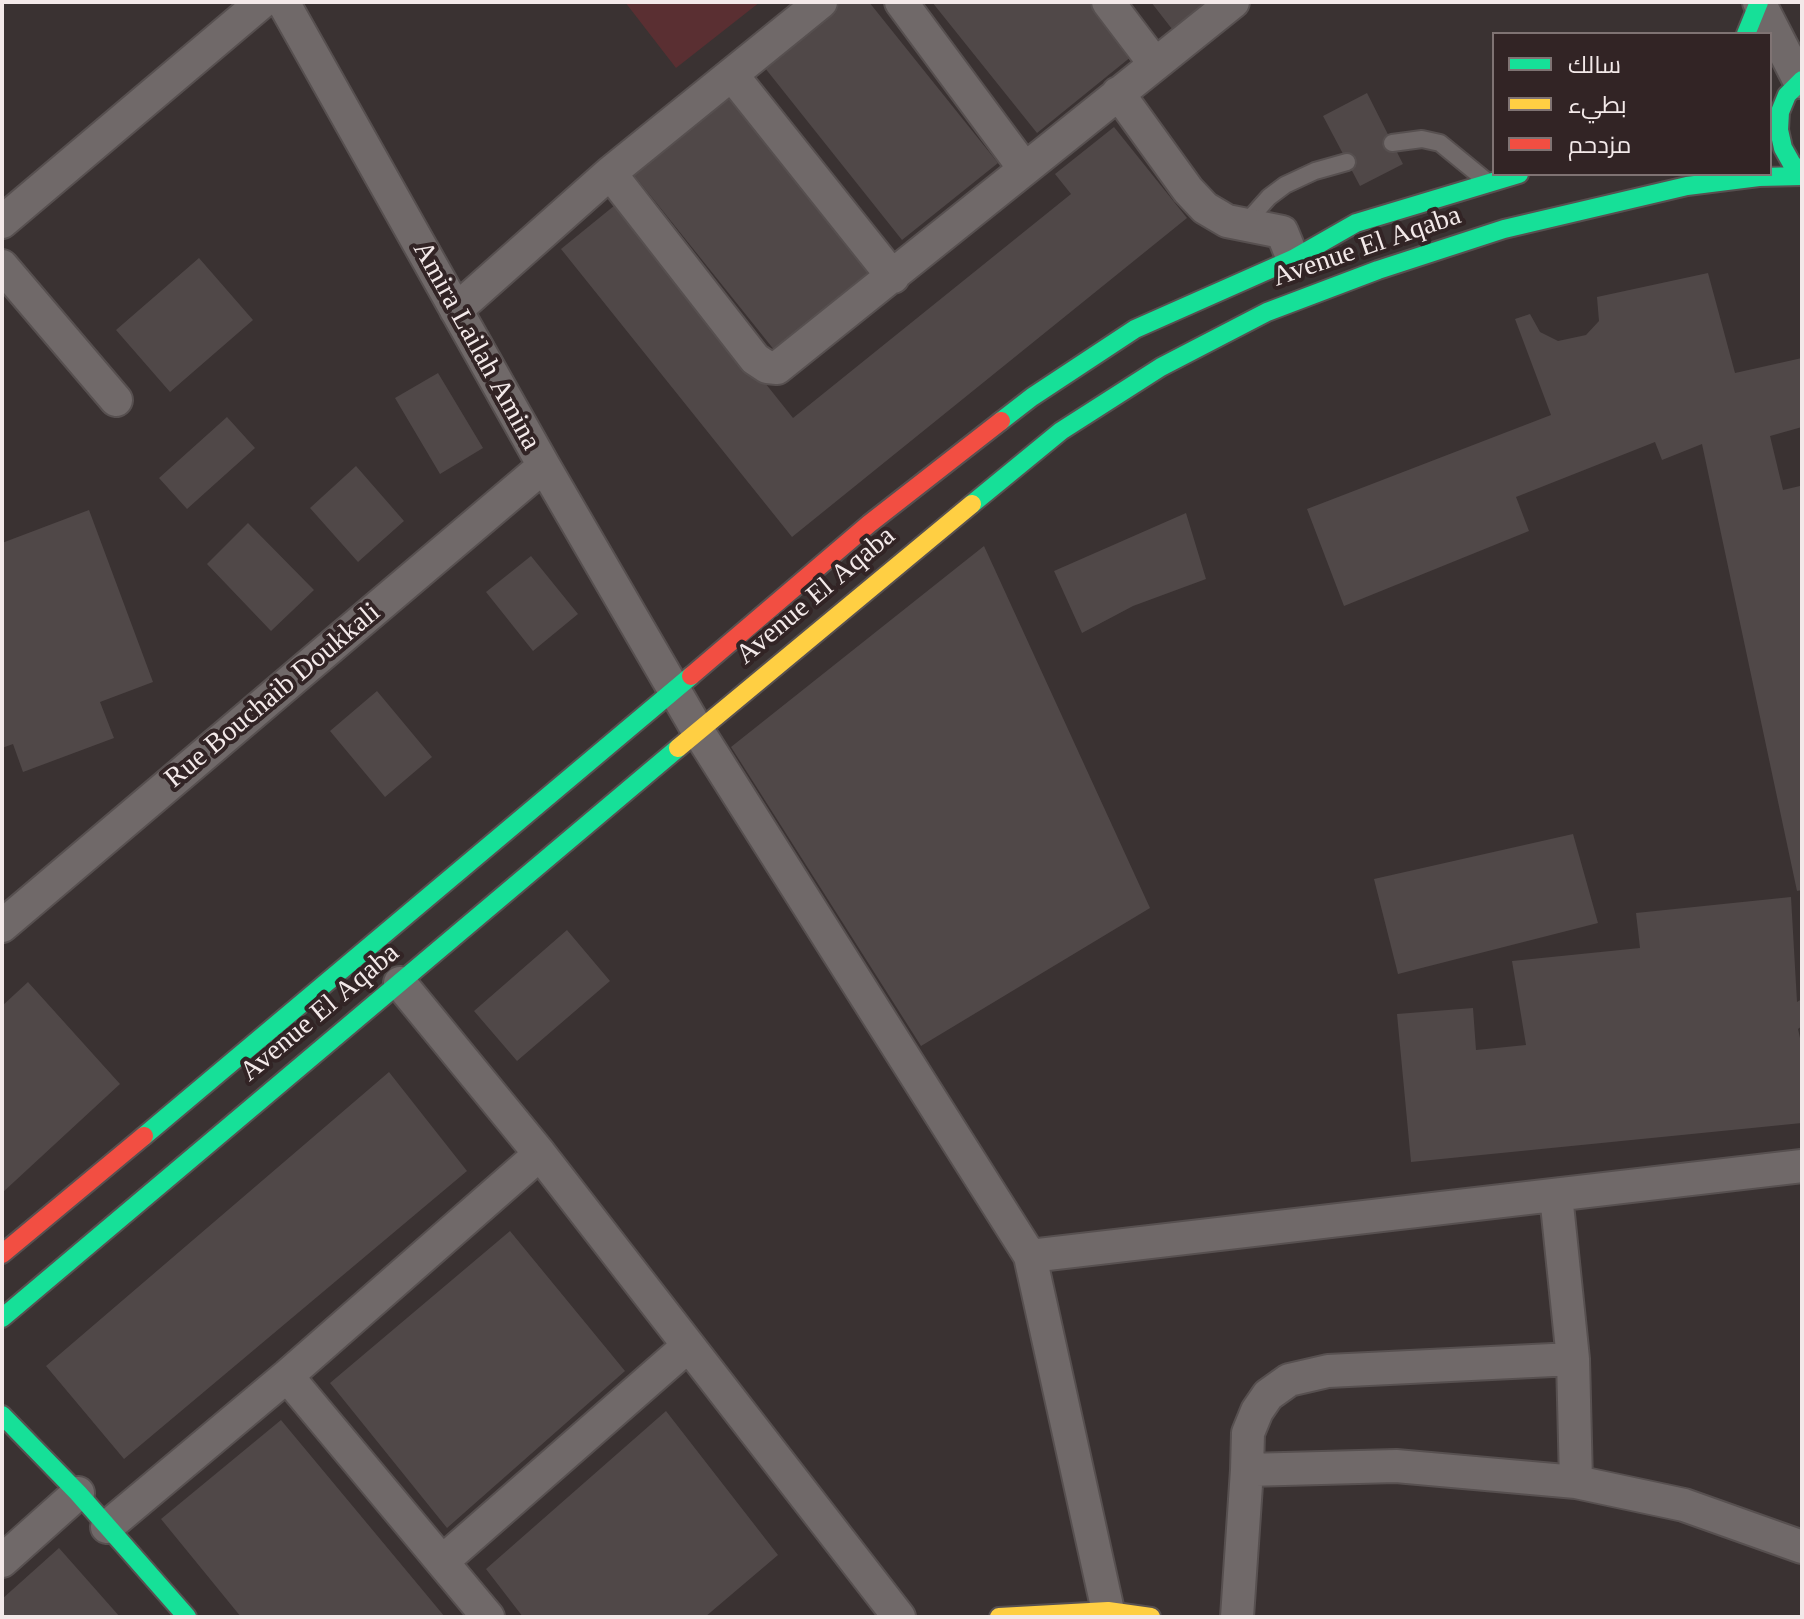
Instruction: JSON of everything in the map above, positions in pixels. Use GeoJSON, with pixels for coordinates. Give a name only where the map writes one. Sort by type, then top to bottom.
{"type":"FeatureCollection","features":[{"type":"Feature","properties":{"kind":"main road"},"geometry":{"type":"LineString","coordinates":[[1747,32],[1759,2]]}},
{"type":"Feature","properties":{"kind":"main road"},"geometry":{"type":"LineString","coordinates":[[1790,89],[1780,112],[1779,130],[1783,148],[1802,174]]}},
{"type":"Feature","properties":{"kind":"main road","name":"Avenue El Aqaba"},"geometry":{"type":"LineString","coordinates":[[2,1318],[698,731],[1061,431],[1161,367],[1267,312],[1378,270],[1504,229],[1687,186],[1802,174]]}},
{"type":"Feature","properties":{"kind":"main road","name":"Avenue El Aqaba"},"geometry":{"type":"LineString","coordinates":[[2,1254],[370,948],[869,524],[1032,397],[1135,329],[1287,245],[1512,176]]}},
{"type":"Feature","properties":{"kind":"main road"},"geometry":{"type":"LineString","coordinates":[[2,1415],[78,1493],[187,1617]]}},
{"type":"Feature","properties":{"kind":"main road"},"geometry":{"type":"LineString","coordinates":[[999,1617],[1108,1611],[1151,1617]]}},
{"type":"Feature","properties":{"kind":"street"},"geometry":{"type":"LineString","coordinates":[[2,222],[262,2]]}},
{"type":"Feature","properties":{"kind":"street","name":"Amira Lailah Amina"},"geometry":{"type":"LineString","coordinates":[[283,2],[544,466],[698,731],[1030,1256],[1108,1611]]}},
{"type":"Feature","properties":{"kind":"street"},"geometry":{"type":"LineString","coordinates":[[456,310],[610,173],[821,2]]}},
{"type":"Feature","properties":{"kind":"street"},"geometry":{"type":"LineString","coordinates":[[901,2],[1024,168]]}},
{"type":"Feature","properties":{"kind":"street"},"geometry":{"type":"LineString","coordinates":[[1108,2],[1155,64]]}},
{"type":"Feature","properties":{"kind":"street"},"geometry":{"type":"LineString","coordinates":[[610,173],[755,359],[767,367],[777,368],[1233,2]]}},
{"type":"Feature","properties":{"kind":"street"},"geometry":{"type":"LineString","coordinates":[[1759,2],[1802,40]]}},
{"type":"Feature","properties":{"kind":"street"},"geometry":{"type":"LineString","coordinates":[[1759,2],[1770,32]]}},
{"type":"Feature","properties":{"kind":"street"},"geometry":{"type":"LineString","coordinates":[[1772,38],[1790,89]]}},
{"type":"Feature","properties":{"kind":"street"},"geometry":{"type":"LineString","coordinates":[[732,75],[893,277]]}},
{"type":"Feature","properties":{"kind":"street"},"geometry":{"type":"LineString","coordinates":[[1118,93],[1188,190],[1205,208],[1227,221],[1287,245]]}},
{"type":"Feature","properties":{"kind":"street"},"geometry":{"type":"LineString","coordinates":[[2,266],[116,400]]}},
{"type":"Feature","properties":{"kind":"street","name":"Rue Bouchaib Doukkali"},"geometry":{"type":"LineString","coordinates":[[2,926],[544,466]]}},
{"type":"Feature","properties":{"kind":"street"},"geometry":{"type":"LineString","coordinates":[[400,983],[540,1154],[899,1617]]}},
{"type":"Feature","properties":{"kind":"street"},"geometry":{"type":"LineString","coordinates":[[107,1527],[287,1376],[540,1154]]}},
{"type":"Feature","properties":{"kind":"street"},"geometry":{"type":"LineString","coordinates":[[1030,1256],[1802,1166]]}},
{"type":"Feature","properties":{"kind":"street"},"geometry":{"type":"LineString","coordinates":[[1556,1195],[1573,1359],[1576,1482]]}},
{"type":"Feature","properties":{"kind":"street"},"geometry":{"type":"LineString","coordinates":[[443,1561],[688,1346]]}},
{"type":"Feature","properties":{"kind":"street"},"geometry":{"type":"LineString","coordinates":[[1237,1617],[1248,1433],[1268,1395],[1289,1380],[1328,1371],[1573,1359]]}},
{"type":"Feature","properties":{"kind":"street"},"geometry":{"type":"LineString","coordinates":[[287,1376],[488,1617]]}},
{"type":"Feature","properties":{"kind":"street"},"geometry":{"type":"LineString","coordinates":[[1247,1470],[1396,1466],[1576,1482],[1684,1505],[1802,1547]]}},
{"type":"Feature","properties":{"kind":"street"},"geometry":{"type":"LineString","coordinates":[[2,1561],[78,1493]]}},
{"type":"Feature","properties":{"kind":"lane"},"geometry":{"type":"LineString","coordinates":[[1392,143],[1422,139],[1440,143],[1488,183]]}},
{"type":"Feature","properties":{"kind":"lane"},"geometry":{"type":"LineString","coordinates":[[1287,245],[1252,216],[1285,185],[1315,171],[1347,162]]}},
{"type":"Feature","properties":{"kind":"shaded area"},"geometry":{"type":"Polygon","coordinates":[[[625,2],[760,2],[676,68],[625,2]]]}},
{"type":"Feature","properties":{"kind":"building"},"geometry":{"type":"Polygon","coordinates":[[[837,2],[869,2],[998,163],[902,240],[761,63],[837,2]]]}},
{"type":"Feature","properties":{"kind":"building"},"geometry":{"type":"Polygon","coordinates":[[[932,2],[1089,2],[1132,56],[1037,133],[932,2]]]}},
{"type":"Feature","properties":{"kind":"building"},"geometry":{"type":"Polygon","coordinates":[[[1151,2],[1206,2],[1172,29],[1151,2]]]}},
{"type":"Feature","properties":{"kind":"building"},"geometry":{"type":"Polygon","coordinates":[[[1367,93],[1403,164],[1360,186],[1323,116],[1367,93]]]}},
{"type":"Feature","properties":{"kind":"building"},"geometry":{"type":"Polygon","coordinates":[[[729,98],[871,275],[775,351],[634,175],[729,98]]]}},
{"type":"Feature","properties":{"kind":"building"},"geometry":{"type":"Polygon","coordinates":[[[1114,127],[1187,218],[792,537],[561,249],[620,201],[793,418],[1071,194],[1055,174],[1114,127]]]}},
{"type":"Feature","properties":{"kind":"building"},"geometry":{"type":"Polygon","coordinates":[[[199,258],[253,320],[170,392],[116,330],[199,258]]]}},
{"type":"Feature","properties":{"kind":"building"},"geometry":{"type":"Polygon","coordinates":[[[1708,273],[1735,373],[1802,358],[1802,427],[1770,436],[1783,490],[1800,486],[1802,494],[1802,890],[1797,891],[1702,444],[1662,460],[1655,442],[1516,497],[1529,531],[1344,606],[1307,509],[1551,415],[1515,319],[1530,314],[1540,332],[1558,341],[1586,335],[1599,321],[1597,297],[1708,273]]]}},
{"type":"Feature","properties":{"kind":"building"},"geometry":{"type":"Polygon","coordinates":[[[438,373],[483,448],[440,474],[395,398],[438,373]]]}},
{"type":"Feature","properties":{"kind":"building"},"geometry":{"type":"Polygon","coordinates":[[[227,417],[255,448],[187,509],[159,478],[227,417]]]}},
{"type":"Feature","properties":{"kind":"building"},"geometry":{"type":"Polygon","coordinates":[[[356,466],[404,521],[358,562],[310,508],[356,466]]]}},
{"type":"Feature","properties":{"kind":"building"},"geometry":{"type":"Polygon","coordinates":[[[89,510],[153,682],[100,702],[114,738],[23,772],[13,744],[2,748],[2,543],[89,510]]]}},
{"type":"Feature","properties":{"kind":"building"},"geometry":{"type":"Polygon","coordinates":[[[1186,513],[1206,579],[1133,606],[1082,633],[1054,571],[1186,513]]]}},
{"type":"Feature","properties":{"kind":"building"},"geometry":{"type":"Polygon","coordinates":[[[248,523],[314,590],[271,631],[207,564],[248,523]]]}},
{"type":"Feature","properties":{"kind":"building"},"geometry":{"type":"Polygon","coordinates":[[[984,546],[1150,908],[921,1046],[731,747],[984,546]]]}},
{"type":"Feature","properties":{"kind":"building"},"geometry":{"type":"Polygon","coordinates":[[[531,556],[578,614],[533,651],[486,592],[531,556]]]}},
{"type":"Feature","properties":{"kind":"building"},"geometry":{"type":"Polygon","coordinates":[[[377,691],[432,757],[385,797],[330,731],[377,691]]]}},
{"type":"Feature","properties":{"kind":"building"},"geometry":{"type":"Polygon","coordinates":[[[1573,834],[1598,923],[1398,974],[1374,879],[1573,834]]]}},
{"type":"Feature","properties":{"kind":"building"},"geometry":{"type":"Polygon","coordinates":[[[1791,897],[1797,1002],[1802,999],[1802,1026],[1798,1029],[1802,1047],[1802,1123],[1411,1162],[1397,1014],[1473,1008],[1476,1050],[1526,1045],[1512,961],[1640,948],[1636,913],[1791,897]]]}},
{"type":"Feature","properties":{"kind":"building"},"geometry":{"type":"Polygon","coordinates":[[[567,930],[610,981],[517,1061],[474,1011],[567,930]]]}},
{"type":"Feature","properties":{"kind":"building"},"geometry":{"type":"Polygon","coordinates":[[[28,982],[120,1084],[2,1193],[2,1006],[28,982]]]}},
{"type":"Feature","properties":{"kind":"building"},"geometry":{"type":"Polygon","coordinates":[[[389,1072],[467,1171],[124,1459],[46,1366],[389,1072]]]}},
{"type":"Feature","properties":{"kind":"building"},"geometry":{"type":"Polygon","coordinates":[[[510,1231],[625,1371],[447,1528],[330,1383],[510,1231]]]}},
{"type":"Feature","properties":{"kind":"building"},"geometry":{"type":"Polygon","coordinates":[[[666,1411],[778,1555],[705,1617],[523,1617],[486,1569],[666,1411]]]}},
{"type":"Feature","properties":{"kind":"building"},"geometry":{"type":"Polygon","coordinates":[[[281,1420],[445,1617],[241,1617],[161,1519],[281,1420]]]}},
{"type":"Feature","properties":{"kind":"building"},"geometry":{"type":"Polygon","coordinates":[[[59,1548],[120,1617],[2,1617],[2,1599],[59,1548]]]}},
{"type":"Feature","properties":{"kind":"traffic: fast"},"geometry":{"type":"LineString","coordinates":[[1747,32],[1759,2]]}},
{"type":"Feature","properties":{"kind":"traffic: fast"},"geometry":{"type":"LineString","coordinates":[[1802,80],[1787,95],[1780,112],[1779,130],[1783,148],[1792,164],[1802,172]]}},
{"type":"Feature","properties":{"kind":"traffic: fast"},"geometry":{"type":"LineString","coordinates":[[1001,421],[1135,329],[1293,259],[1356,223],[1512,176]]}},
{"type":"Feature","properties":{"kind":"traffic: fast"},"geometry":{"type":"LineString","coordinates":[[972,504],[1061,431],[1161,367],[1267,312],[1378,270],[1504,229],[1687,186],[1759,177],[1802,176]]}},
{"type":"Feature","properties":{"kind":"traffic: fast"},"geometry":{"type":"LineString","coordinates":[[144,1136],[691,676]]}},
{"type":"Feature","properties":{"kind":"traffic: fast"},"geometry":{"type":"LineString","coordinates":[[2,1318],[678,748]]}},
{"type":"Feature","properties":{"kind":"traffic: fast"},"geometry":{"type":"LineString","coordinates":[[2,1415],[78,1493],[187,1617]]}},
{"type":"Feature","properties":{"kind":"traffic: slow"},"geometry":{"type":"LineString","coordinates":[[678,748],[972,504]]}},
{"type":"Feature","properties":{"kind":"traffic: slow"},"geometry":{"type":"LineString","coordinates":[[999,1617],[1108,1611],[1151,1617]]}},
{"type":"Feature","properties":{"kind":"traffic: jam"},"geometry":{"type":"LineString","coordinates":[[691,676],[869,524],[1001,421]]}},
{"type":"Feature","properties":{"kind":"traffic: jam"},"geometry":{"type":"LineString","coordinates":[[2,1254],[144,1136]]}}]}
